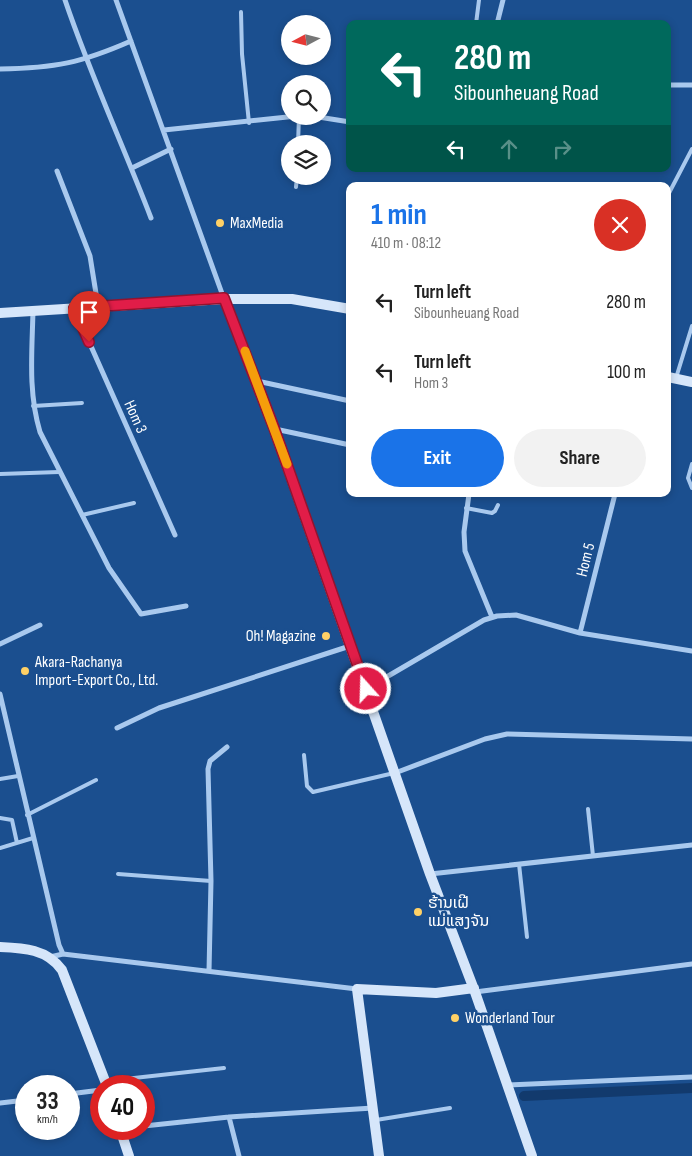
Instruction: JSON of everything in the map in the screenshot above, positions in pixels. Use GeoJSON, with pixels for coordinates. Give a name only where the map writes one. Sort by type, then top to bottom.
{"type":"FeatureCollection","features":[{"type":"Feature","properties":{"kind":"street"},"geometry":{"type":"LineString","coordinates":[[65,0],[85,60],[132,168],[151,218]]}},
{"type":"Feature","properties":{"kind":"street"},"geometry":{"type":"LineString","coordinates":[[116,0],[172,149],[224,298],[274,428],[430,874],[475,990],[506,1085],[532,1156]]}},
{"type":"Feature","properties":{"kind":"street"},"geometry":{"type":"LineString","coordinates":[[498,20],[503,0]]}},
{"type":"Feature","properties":{"kind":"street"},"geometry":{"type":"LineString","coordinates":[[0,69],[45,67],[85,60],[131,41]]}},
{"type":"Feature","properties":{"kind":"street"},"geometry":{"type":"LineString","coordinates":[[671,85],[692,85]]}},
{"type":"Feature","properties":{"kind":"street"},"geometry":{"type":"LineString","coordinates":[[164,130],[281,118]]}},
{"type":"Feature","properties":{"kind":"street"},"geometry":{"type":"LineString","coordinates":[[331,119],[346,121]]}},
{"type":"Feature","properties":{"kind":"street"},"geometry":{"type":"LineString","coordinates":[[132,168],[172,149]]}},
{"type":"Feature","properties":{"kind":"street"},"geometry":{"type":"LineString","coordinates":[[57,171],[90,256],[98,306]]}},
{"type":"Feature","properties":{"kind":"street"},"geometry":{"type":"LineString","coordinates":[[0,313],[224,298],[292,299],[346,308]]}},
{"type":"Feature","properties":{"kind":"street","name":"Hom 3"},"geometry":{"type":"LineString","coordinates":[[74,308],[175,536]]}},
{"type":"Feature","properties":{"kind":"street"},"geometry":{"type":"LineString","coordinates":[[33,311],[31,393],[33,406],[40,432],[59,472],[109,568],[138,611],[144,614],[186,606]]}},
{"type":"Feature","properties":{"kind":"street"},"geometry":{"type":"LineString","coordinates":[[672,378],[692,382]]}},
{"type":"Feature","properties":{"kind":"street"},"geometry":{"type":"LineString","coordinates":[[256,381],[346,400]]}},
{"type":"Feature","properties":{"kind":"street"},"geometry":{"type":"LineString","coordinates":[[274,428],[346,444]]}},
{"type":"Feature","properties":{"kind":"street"},"geometry":{"type":"LineString","coordinates":[[468,497],[466,508],[465,551],[492,617]]}},
{"type":"Feature","properties":{"kind":"street","name":"Hom 5"},"geometry":{"type":"LineString","coordinates":[[580,633],[614,497]]}},
{"type":"Feature","properties":{"kind":"street"},"geometry":{"type":"LineString","coordinates":[[366,689],[492,617],[516,615],[580,633],[692,651]]}},
{"type":"Feature","properties":{"kind":"street"},"geometry":{"type":"LineString","coordinates":[[0,644],[40,625]]}},
{"type":"Feature","properties":{"kind":"street"},"geometry":{"type":"LineString","coordinates":[[117,728],[159,708],[351,645]]}},
{"type":"Feature","properties":{"kind":"street"},"geometry":{"type":"LineString","coordinates":[[0,694],[27,814],[59,945],[63,954]]}},
{"type":"Feature","properties":{"kind":"street"},"geometry":{"type":"LineString","coordinates":[[395,773],[485,739],[507,734],[692,740]]}},
{"type":"Feature","properties":{"kind":"street"},"geometry":{"type":"LineString","coordinates":[[208,971],[212,881],[208,768],[210,761],[227,747]]}},
{"type":"Feature","properties":{"kind":"street"},"geometry":{"type":"LineString","coordinates":[[430,874],[692,845]]}},
{"type":"Feature","properties":{"kind":"street"},"geometry":{"type":"LineString","coordinates":[[0,947],[25,948],[49,957],[62,970],[100,1075]]}},
{"type":"Feature","properties":{"kind":"street"},"geometry":{"type":"LineString","coordinates":[[49,957],[63,954],[357,989],[436,993],[692,964]]}},
{"type":"Feature","properties":{"kind":"street"},"geometry":{"type":"LineString","coordinates":[[357,989],[378,1156]]}},
{"type":"Feature","properties":{"kind":"street"},"geometry":{"type":"LineString","coordinates":[[506,1085],[692,1077]]}},
{"type":"Feature","properties":{"kind":"street"},"geometry":{"type":"LineString","coordinates":[[0,1103],[15,1101]]}},
{"type":"Feature","properties":{"kind":"street"},"geometry":{"type":"LineString","coordinates":[[155,1125],[229,1117],[373,1108]]}},
{"type":"Feature","properties":{"kind":"street"},"geometry":{"type":"LineString","coordinates":[[229,1117],[239,1156]]}},
{"type":"Feature","properties":{"kind":"street"},"geometry":{"type":"LineString","coordinates":[[124,1140],[129,1156]]}},
{"type":"Feature","properties":{"kind":"lane"},"geometry":{"type":"LineString","coordinates":[[476,20],[479,0]]}},
{"type":"Feature","properties":{"kind":"lane"},"geometry":{"type":"LineString","coordinates":[[241,12],[242,54],[249,123]]}},
{"type":"Feature","properties":{"kind":"lane"},"geometry":{"type":"LineString","coordinates":[[671,189],[692,149]]}},
{"type":"Feature","properties":{"kind":"lane"},"geometry":{"type":"LineString","coordinates":[[672,378],[692,326]]}},
{"type":"Feature","properties":{"kind":"lane"},"geometry":{"type":"LineString","coordinates":[[33,406],[82,403]]}},
{"type":"Feature","properties":{"kind":"lane"},"geometry":{"type":"LineString","coordinates":[[692,464],[688,478],[692,488]]}},
{"type":"Feature","properties":{"kind":"lane"},"geometry":{"type":"LineString","coordinates":[[0,474],[59,472]]}},
{"type":"Feature","properties":{"kind":"lane"},"geometry":{"type":"LineString","coordinates":[[82,515],[134,503]]}},
{"type":"Feature","properties":{"kind":"lane"},"geometry":{"type":"LineString","coordinates":[[466,508],[492,513],[498,504]]}},
{"type":"Feature","properties":{"kind":"lane"},"geometry":{"type":"LineString","coordinates":[[304,755],[307,786],[313,792],[395,773]]}},
{"type":"Feature","properties":{"kind":"lane"},"geometry":{"type":"LineString","coordinates":[[0,779],[18,776]]}},
{"type":"Feature","properties":{"kind":"lane"},"geometry":{"type":"LineString","coordinates":[[27,814],[96,780]]}},
{"type":"Feature","properties":{"kind":"lane"},"geometry":{"type":"LineString","coordinates":[[588,809],[593,856]]}},
{"type":"Feature","properties":{"kind":"lane"},"geometry":{"type":"LineString","coordinates":[[0,818],[12,820],[17,843]]}},
{"type":"Feature","properties":{"kind":"lane"},"geometry":{"type":"LineString","coordinates":[[0,848],[33,838]]}},
{"type":"Feature","properties":{"kind":"lane"},"geometry":{"type":"LineString","coordinates":[[519,864],[526,937]]}},
{"type":"Feature","properties":{"kind":"lane"},"geometry":{"type":"LineString","coordinates":[[118,874],[212,881]]}},
{"type":"Feature","properties":{"kind":"lane"},"geometry":{"type":"LineString","coordinates":[[155,1078],[224,1068]]}},
{"type":"Feature","properties":{"kind":"lane"},"geometry":{"type":"LineString","coordinates":[[374,1120],[450,1108]]}},
{"type":"Feature","properties":{"kind":"waterway"},"geometry":{"type":"LineString","coordinates":[[524,1096],[692,1088]]}},
{"type":"Feature","properties":{"kind":"slow traffic"},"geometry":{"type":"LineString","coordinates":[[245,351],[287,464]]}},
{"type":"Feature","properties":{"kind":"place","name":"MaxMedia"},"geometry":{"type":"Point","coordinates":[220,223]}},
{"type":"Feature","properties":{"kind":"place","name":"Oh! Magazine"},"geometry":{"type":"Point","coordinates":[326,636]}},
{"type":"Feature","properties":{"kind":"place","name":"Akara-Rachanya Import-Export Co., Ltd."},"geometry":{"type":"Point","coordinates":[25,671]}},
{"type":"Feature","properties":{"kind":"place","name":"ຮ້ານເຝີ ແມ່ແສງຈັນ"},"geometry":{"type":"Point","coordinates":[418,912]}},
{"type":"Feature","properties":{"kind":"place","name":"Wonderland Tour"},"geometry":{"type":"Point","coordinates":[455,1018]}},
{"type":"Feature","properties":{"kind":"route"},"geometry":{"type":"LineString","coordinates":[[89,342],[74,308],[224,298],[274,428],[366,689]]}}]}
